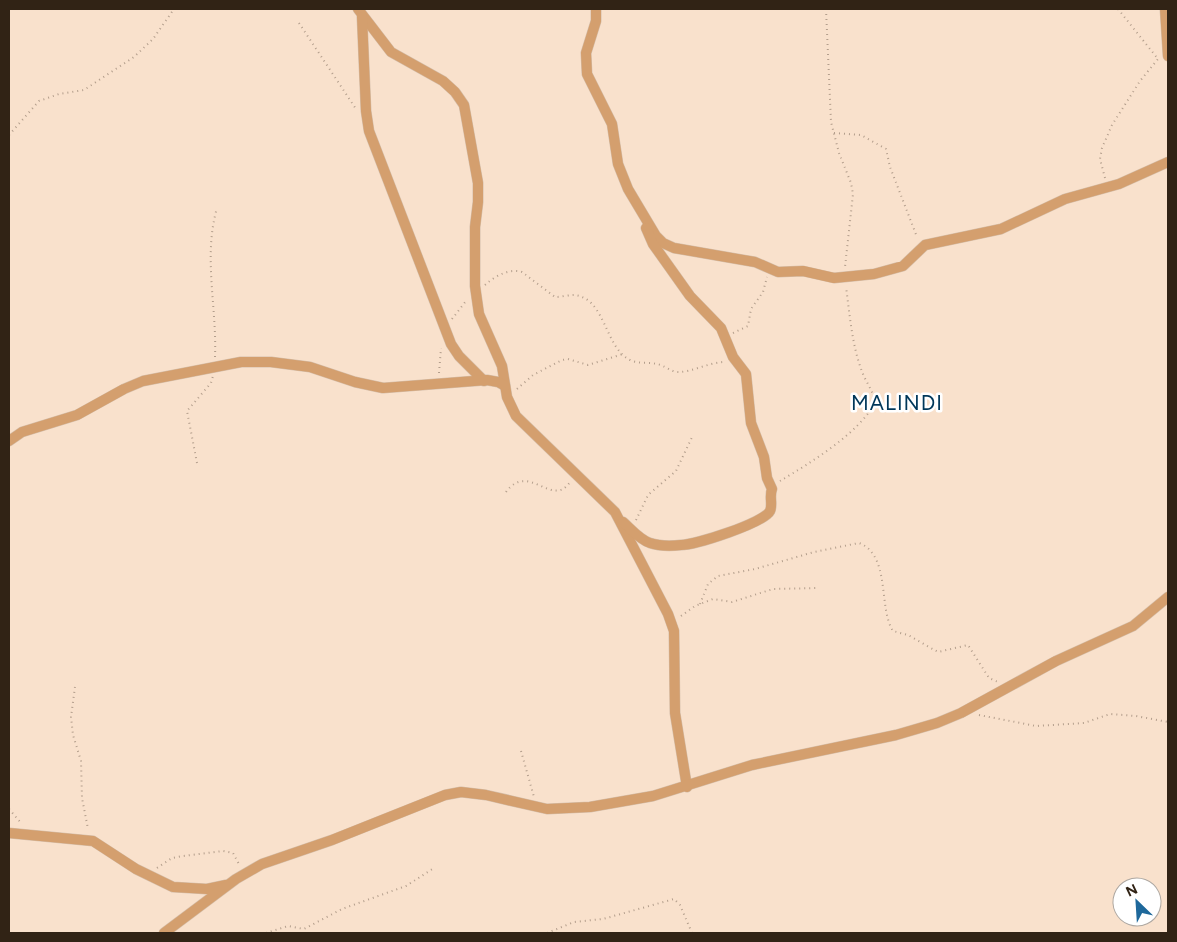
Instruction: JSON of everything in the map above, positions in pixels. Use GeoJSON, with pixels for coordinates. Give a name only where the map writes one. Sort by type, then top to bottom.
{"type":"FeatureCollection","features":[{"type":"Feature","properties":{"kind":"street"},"geometry":{"type":"LineString","coordinates":[[1165,9],[1168,56]]}},
{"type":"Feature","properties":{"kind":"street"},"geometry":{"type":"LineString","coordinates":[[599,10],[586,53],[587,74],[612,124],[620,173],[656,236],[667,245],[755,262],[778,272],[803,271],[826,277],[845,278],[880,273],[903,266],[921,246],[1001,229],[1065,199],[1107,187],[1168,162]]}},
{"type":"Feature","properties":{"kind":"street"},"geometry":{"type":"LineString","coordinates":[[360,12],[391,52],[443,81],[455,92],[464,105],[478,183],[475,227],[476,292],[480,319],[502,366],[504,386],[511,408],[522,424],[575,476],[600,497],[620,520],[632,530],[653,544],[681,546],[694,544],[738,529],[765,517],[771,508],[771,488],[767,478],[764,457],[751,423],[747,376],[736,361],[721,328],[690,296],[653,244],[645,225],[645,216]]}},
{"type":"Feature","properties":{"kind":"street"},"geometry":{"type":"LineString","coordinates":[[360,12],[366,121],[445,328],[459,356],[484,381]]}},
{"type":"Feature","properties":{"kind":"street"},"geometry":{"type":"LineString","coordinates":[[9,441],[27,430],[77,415],[124,389],[143,382],[241,362],[271,362],[310,367],[376,387],[484,381],[498,382],[504,386]]}},
{"type":"Feature","properties":{"kind":"street"},"geometry":{"type":"LineString","coordinates":[[620,520],[672,625],[675,713],[687,787]]}},
{"type":"Feature","properties":{"kind":"street"},"geometry":{"type":"LineString","coordinates":[[164,933],[229,884],[269,861],[332,840],[444,795],[461,792],[486,795],[536,807],[558,810],[590,807],[634,800],[687,787],[752,765],[896,735],[937,723],[961,713],[1056,661],[1133,626],[1168,597]]}},
{"type":"Feature","properties":{"kind":"street"},"geometry":{"type":"LineString","coordinates":[[9,833],[93,841],[143,872],[173,887],[207,889],[229,884]]}},
{"type":"Feature","properties":{"kind":"path"},"geometry":{"type":"LineString","coordinates":[[9,135],[39,102],[54,96],[84,90],[134,57],[153,38],[174,9]]}},
{"type":"Feature","properties":{"kind":"path"},"geometry":{"type":"LineString","coordinates":[[771,488],[821,456],[864,418],[875,403],[875,397],[863,375],[852,333],[845,278],[846,240],[853,194],[849,176],[839,153],[830,110],[826,9]]}},
{"type":"Feature","properties":{"kind":"path"},"geometry":{"type":"LineString","coordinates":[[1118,9],[1158,59]]}},
{"type":"Feature","properties":{"kind":"path"},"geometry":{"type":"LineString","coordinates":[[299,23],[353,106],[366,121]]}},
{"type":"Feature","properties":{"kind":"path"},"geometry":{"type":"LineString","coordinates":[[1107,187],[1100,159],[1102,148],[1117,117],[1130,100],[1140,81],[1158,59],[1168,51]]}},
{"type":"Feature","properties":{"kind":"path"},"geometry":{"type":"LineString","coordinates":[[834,133],[860,135],[886,149],[890,167],[921,246]]}},
{"type":"Feature","properties":{"kind":"path"},"geometry":{"type":"LineString","coordinates":[[197,464],[187,411],[212,383],[216,333],[210,236],[217,208]]}},
{"type":"Feature","properties":{"kind":"path"},"geometry":{"type":"LineString","coordinates":[[445,328],[463,304],[476,292],[508,271],[522,272],[555,297],[576,295],[586,300],[599,313],[613,344],[634,361],[659,364],[678,372],[707,364],[736,361]]}},
{"type":"Feature","properties":{"kind":"path"},"geometry":{"type":"LineString","coordinates":[[727,341],[731,334],[748,326],[751,309],[763,292],[766,279],[771,274],[778,272]]}},
{"type":"Feature","properties":{"kind":"path"},"geometry":{"type":"LineString","coordinates":[[437,385],[442,344]]}},
{"type":"Feature","properties":{"kind":"path"},"geometry":{"type":"LineString","coordinates":[[507,397],[533,375],[562,360],[588,365],[623,354]]}},
{"type":"Feature","properties":{"kind":"path"},"geometry":{"type":"LineString","coordinates":[[632,530],[648,495],[676,471],[693,435]]}},
{"type":"Feature","properties":{"kind":"path"},"geometry":{"type":"LineString","coordinates":[[506,492],[513,484],[530,481],[558,492],[565,489],[575,476]]}},
{"type":"Feature","properties":{"kind":"path"},"geometry":{"type":"LineString","coordinates":[[700,604],[708,584],[718,576],[755,569],[808,553],[859,543],[865,545],[876,559],[883,583],[890,627],[895,633],[908,635],[938,652],[968,645],[989,678],[1012,685]]}},
{"type":"Feature","properties":{"kind":"path"},"geometry":{"type":"LineString","coordinates":[[672,625],[680,617],[700,604],[713,599],[732,602],[773,589],[817,588]]}},
{"type":"Feature","properties":{"kind":"path"},"geometry":{"type":"LineString","coordinates":[[75,687],[71,717],[73,735],[81,762],[84,820],[93,841]]}},
{"type":"Feature","properties":{"kind":"path"},"geometry":{"type":"LineString","coordinates":[[961,713],[1036,726],[1084,723],[1102,716],[1118,714],[1168,722]]}},
{"type":"Feature","properties":{"kind":"path"},"geometry":{"type":"LineString","coordinates":[[522,751],[536,807]]}},
{"type":"Feature","properties":{"kind":"path"},"geometry":{"type":"LineString","coordinates":[[9,809],[30,834]]}},
{"type":"Feature","properties":{"kind":"path"},"geometry":{"type":"LineString","coordinates":[[143,872],[157,868],[172,858],[228,850],[233,852],[244,874]]}},
{"type":"Feature","properties":{"kind":"path"},"geometry":{"type":"LineString","coordinates":[[266,933],[288,926],[304,929],[342,908],[406,886],[434,868]]}},
{"type":"Feature","properties":{"kind":"path"},"geometry":{"type":"LineString","coordinates":[[547,933],[574,922],[603,919],[674,898],[680,905],[692,933]]}},
{"type":"Feature","properties":{"kind":"district","name":"MALINDI"},"geometry":{"type":"Point","coordinates":[897,402]}}]}
